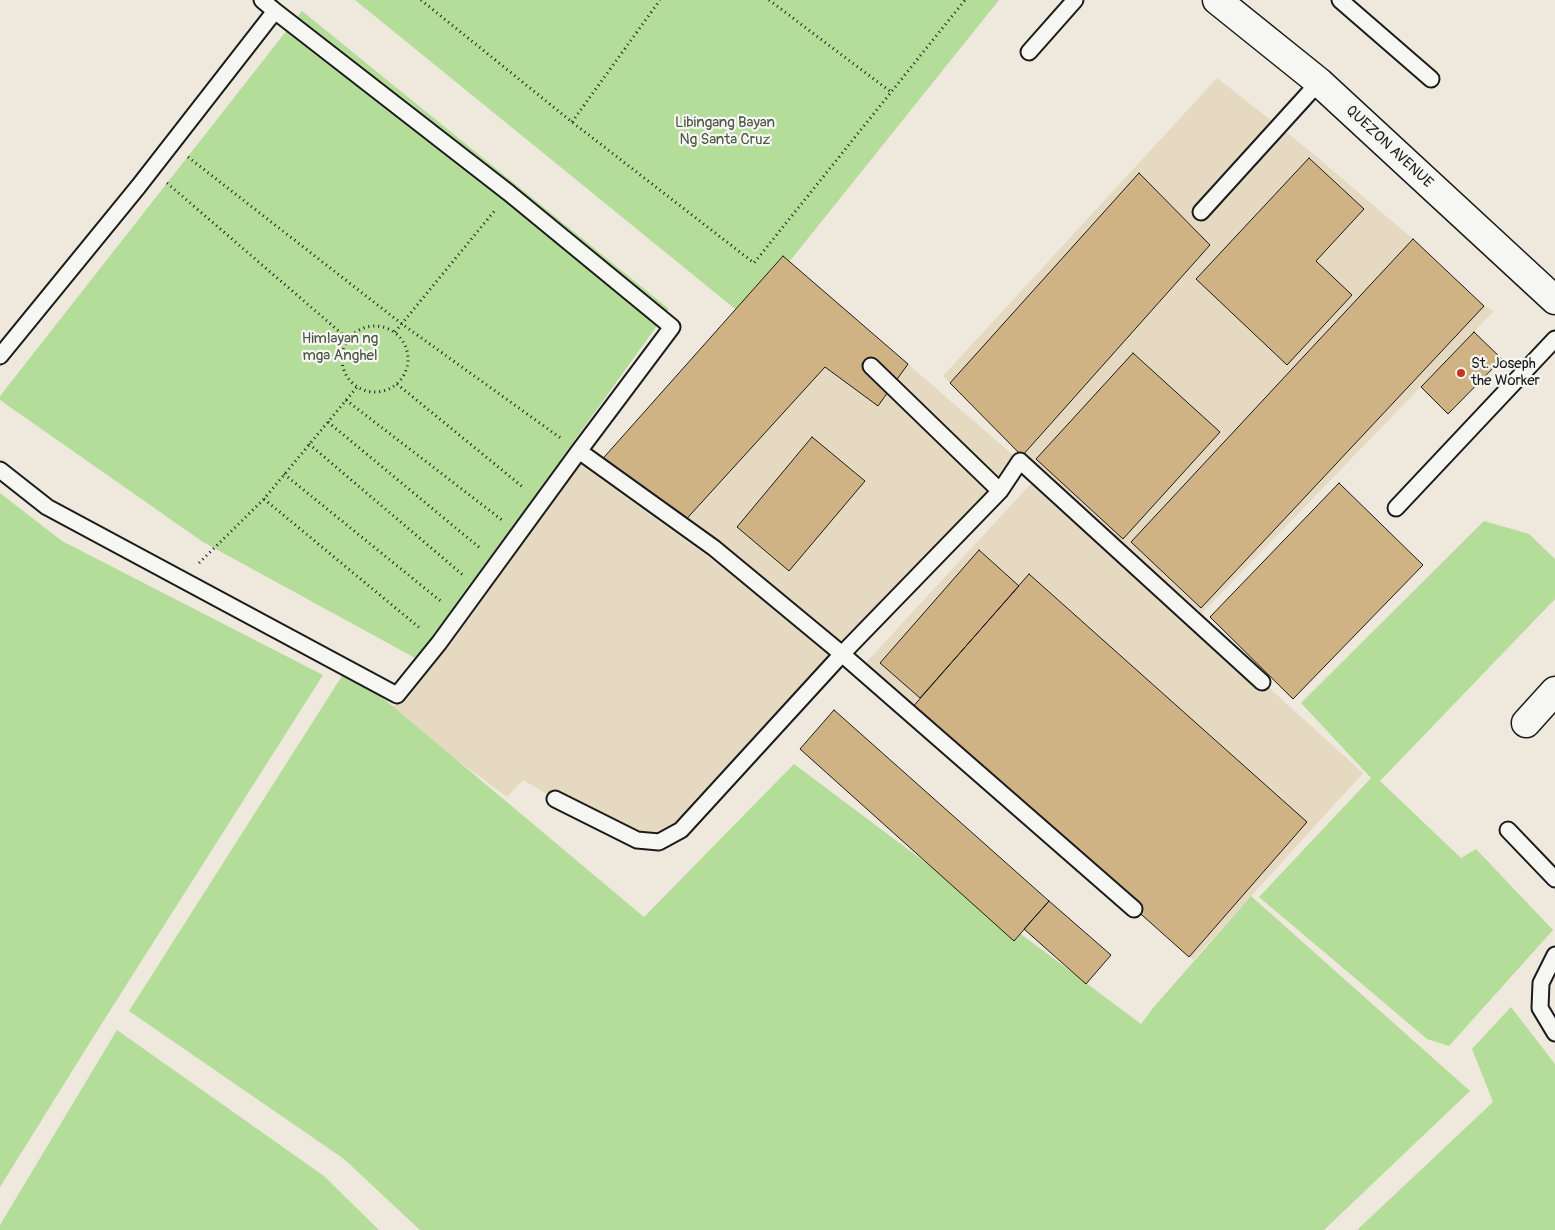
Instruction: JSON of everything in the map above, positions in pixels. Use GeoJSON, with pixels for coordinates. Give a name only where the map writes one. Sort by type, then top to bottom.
{"type":"FeatureCollection","features":[{"type":"Feature","properties":{"kind":"main road","name":"QUEZON AVENUE"},"geometry":{"type":"LineString","coordinates":[[1217,0],[1319,82],[1555,300]]}},
{"type":"Feature","properties":{"kind":"main road"},"geometry":{"type":"LineString","coordinates":[[1526,723],[1555,691]]}},
{"type":"Feature","properties":{"kind":"lane"},"geometry":{"type":"LineString","coordinates":[[0,470],[47,507],[397,695],[439,643],[672,327],[509,193],[262,0]]}},
{"type":"Feature","properties":{"kind":"lane"},"geometry":{"type":"LineString","coordinates":[[1029,52],[1075,0]]}},
{"type":"Feature","properties":{"kind":"lane"},"geometry":{"type":"LineString","coordinates":[[1340,0],[1431,79]]}},
{"type":"Feature","properties":{"kind":"lane"},"geometry":{"type":"LineString","coordinates":[[0,356],[152,170],[275,11]]}},
{"type":"Feature","properties":{"kind":"lane"},"geometry":{"type":"LineString","coordinates":[[1201,212],[1319,82]]}},
{"type":"Feature","properties":{"kind":"lane"},"geometry":{"type":"LineString","coordinates":[[1396,508],[1555,339]]}},
{"type":"Feature","properties":{"kind":"lane"},"geometry":{"type":"LineString","coordinates":[[871,366],[1000,492]]}},
{"type":"Feature","properties":{"kind":"lane"},"geometry":{"type":"LineString","coordinates":[[579,451],[714,548],[842,654],[1134,909]]}},
{"type":"Feature","properties":{"kind":"lane"},"geometry":{"type":"LineString","coordinates":[[555,799],[637,840],[659,842],[681,830],[842,654],[1000,492],[1020,461],[1262,682]]}},
{"type":"Feature","properties":{"kind":"lane"},"geometry":{"type":"LineString","coordinates":[[1508,830],[1555,879]]}},
{"type":"Feature","properties":{"kind":"lane"},"geometry":{"type":"LineString","coordinates":[[1555,955],[1541,983],[1540,1008],[1555,1033]]}},
{"type":"Feature","properties":{"kind":"path"},"geometry":{"type":"LineString","coordinates":[[421,0],[572,122],[754,263],[965,0]]}},
{"type":"Feature","properties":{"kind":"path"},"geometry":{"type":"LineString","coordinates":[[572,122],[660,0]]}},
{"type":"Feature","properties":{"kind":"path"},"geometry":{"type":"LineString","coordinates":[[769,0],[891,92]]}},
{"type":"Feature","properties":{"kind":"path"},"geometry":{"type":"LineString","coordinates":[[172,144],[402,324],[579,451]]}},
{"type":"Feature","properties":{"kind":"path"},"geometry":{"type":"LineString","coordinates":[[152,170],[348,340]]}},
{"type":"Feature","properties":{"kind":"path"},"geometry":{"type":"LineString","coordinates":[[396,332],[509,193]]}},
{"type":"Feature","properties":{"kind":"path"},"geometry":{"type":"LineString","coordinates":[[376,326],[396,332],[407,348],[409,358],[408,368],[404,376],[389,390],[367,391],[357,387],[349,380],[342,360],[348,340],[365,327],[376,326]]}},
{"type":"Feature","properties":{"kind":"path"},"geometry":{"type":"LineString","coordinates":[[397,384],[542,502]]}},
{"type":"Feature","properties":{"kind":"path"},"geometry":{"type":"LineString","coordinates":[[182,580],[264,499],[357,387]]}},
{"type":"Feature","properties":{"kind":"path"},"geometry":{"type":"LineString","coordinates":[[346,400],[520,534]]}},
{"type":"Feature","properties":{"kind":"path"},"geometry":{"type":"LineString","coordinates":[[328,422],[498,563]]}},
{"type":"Feature","properties":{"kind":"path"},"geometry":{"type":"LineString","coordinates":[[309,444],[479,589]]}},
{"type":"Feature","properties":{"kind":"path"},"geometry":{"type":"LineString","coordinates":[[284,474],[459,616]]}},
{"type":"Feature","properties":{"kind":"path"},"geometry":{"type":"LineString","coordinates":[[264,499],[439,643]]}},
{"type":"Feature","properties":{"kind":"shaded area"},"geometry":{"type":"Polygon","coordinates":[[[1217,78],[1305,147],[1413,239],[1484,306],[1494,311],[1202,613],[1027,461],[943,376],[1217,78]]]}},
{"type":"Feature","properties":{"kind":"shaded area"},"geometry":{"type":"Polygon","coordinates":[[[783,256],[1020,461],[842,654],[659,842],[555,799],[523,780],[507,797],[390,710],[573,459],[832,646],[681,525],[783,256]]]}},
{"type":"Feature","properties":{"kind":"shaded area"},"geometry":{"type":"Polygon","coordinates":[[[1037,477],[1363,773],[1193,960],[860,669],[1037,477]]]}},
{"type":"Feature","properties":{"kind":"green space","name":"Libingang Bayan Ng Santa Cruz"},"geometry":{"type":"Polygon","coordinates":[[[355,0],[999,0],[745,317],[355,0]]]}},
{"type":"Feature","properties":{"kind":"green space","name":"Himlayan ng mga Anghel"},"geometry":{"type":"Polygon","coordinates":[[[302,11],[669,309],[417,659],[203,542],[0,400],[0,396],[302,11]]]}},
{"type":"Feature","properties":{"kind":"green space"},"geometry":{"type":"Polygon","coordinates":[[[0,493],[62,541],[323,675],[0,1187],[0,493]]]}},
{"type":"Feature","properties":{"kind":"green space"},"geometry":{"type":"Polygon","coordinates":[[[1484,521],[1529,534],[1555,559],[1555,599],[1380,781],[1461,858],[1476,849],[1553,930],[1449,1046],[1427,1039],[1259,897],[1371,778],[1301,703],[1484,521]]]}},
{"type":"Feature","properties":{"kind":"green space"},"geometry":{"type":"Polygon","coordinates":[[[347,668],[644,917],[794,764],[1141,1024],[1251,896],[1470,1091],[1324,1230],[420,1230],[344,1159],[129,1011],[347,668]]]}},
{"type":"Feature","properties":{"kind":"green space"},"geometry":{"type":"Polygon","coordinates":[[[1511,1007],[1555,1064],[1555,1230],[1357,1230],[1493,1102],[1472,1049],[1511,1007]]]}},
{"type":"Feature","properties":{"kind":"green space"},"geometry":{"type":"Polygon","coordinates":[[[117,1030],[324,1176],[379,1230],[0,1230],[0,1225],[117,1030]]]}},
{"type":"Feature","properties":{"kind":"building"},"geometry":{"type":"Polygon","coordinates":[[[1309,158],[1364,209],[1316,261],[1352,295],[1287,365],[1196,279],[1309,158]]]}},
{"type":"Feature","properties":{"kind":"building"},"geometry":{"type":"Polygon","coordinates":[[[1139,173],[1210,245],[1022,456],[950,383],[1139,173]]]}},
{"type":"Feature","properties":{"kind":"building"},"geometry":{"type":"Polygon","coordinates":[[[1413,239],[1484,306],[1201,608],[1131,542],[1413,239]]]}},
{"type":"Feature","properties":{"kind":"building"},"geometry":{"type":"Polygon","coordinates":[[[783,256],[908,364],[878,406],[825,367],[681,525],[598,464],[783,256]]]}},
{"type":"Feature","properties":{"kind":"building","name":"St. Joseph the Worker"},"geometry":{"type":"Polygon","coordinates":[[[1474,332],[1502,359],[1448,414],[1421,387],[1474,332]]]}},
{"type":"Feature","properties":{"kind":"building"},"geometry":{"type":"Polygon","coordinates":[[[1133,353],[1220,432],[1123,539],[1036,459],[1133,353]]]}},
{"type":"Feature","properties":{"kind":"building"},"geometry":{"type":"Polygon","coordinates":[[[812,437],[865,481],[789,571],[737,527],[812,437]]]}},
{"type":"Feature","properties":{"kind":"building"},"geometry":{"type":"Polygon","coordinates":[[[1339,483],[1423,565],[1293,699],[1210,617],[1339,483]]]}},
{"type":"Feature","properties":{"kind":"building"},"geometry":{"type":"Polygon","coordinates":[[[979,550],[1019,586],[920,698],[880,663],[979,550]]]}},
{"type":"Feature","properties":{"kind":"building"},"geometry":{"type":"Polygon","coordinates":[[[1029,574],[1307,822],[1189,957],[911,709],[1029,574]]]}},
{"type":"Feature","properties":{"kind":"building"},"geometry":{"type":"Polygon","coordinates":[[[834,710],[1049,901],[1014,941],[800,749],[834,710]]]}},
{"type":"Feature","properties":{"kind":"building"},"geometry":{"type":"Polygon","coordinates":[[[1049,901],[1111,955],[1086,984],[1024,929],[1049,901]]]}},
{"type":"Feature","properties":{"kind":"place","name":"St. Joseph the Worker"},"geometry":{"type":"Point","coordinates":[1461,373]}}]}
